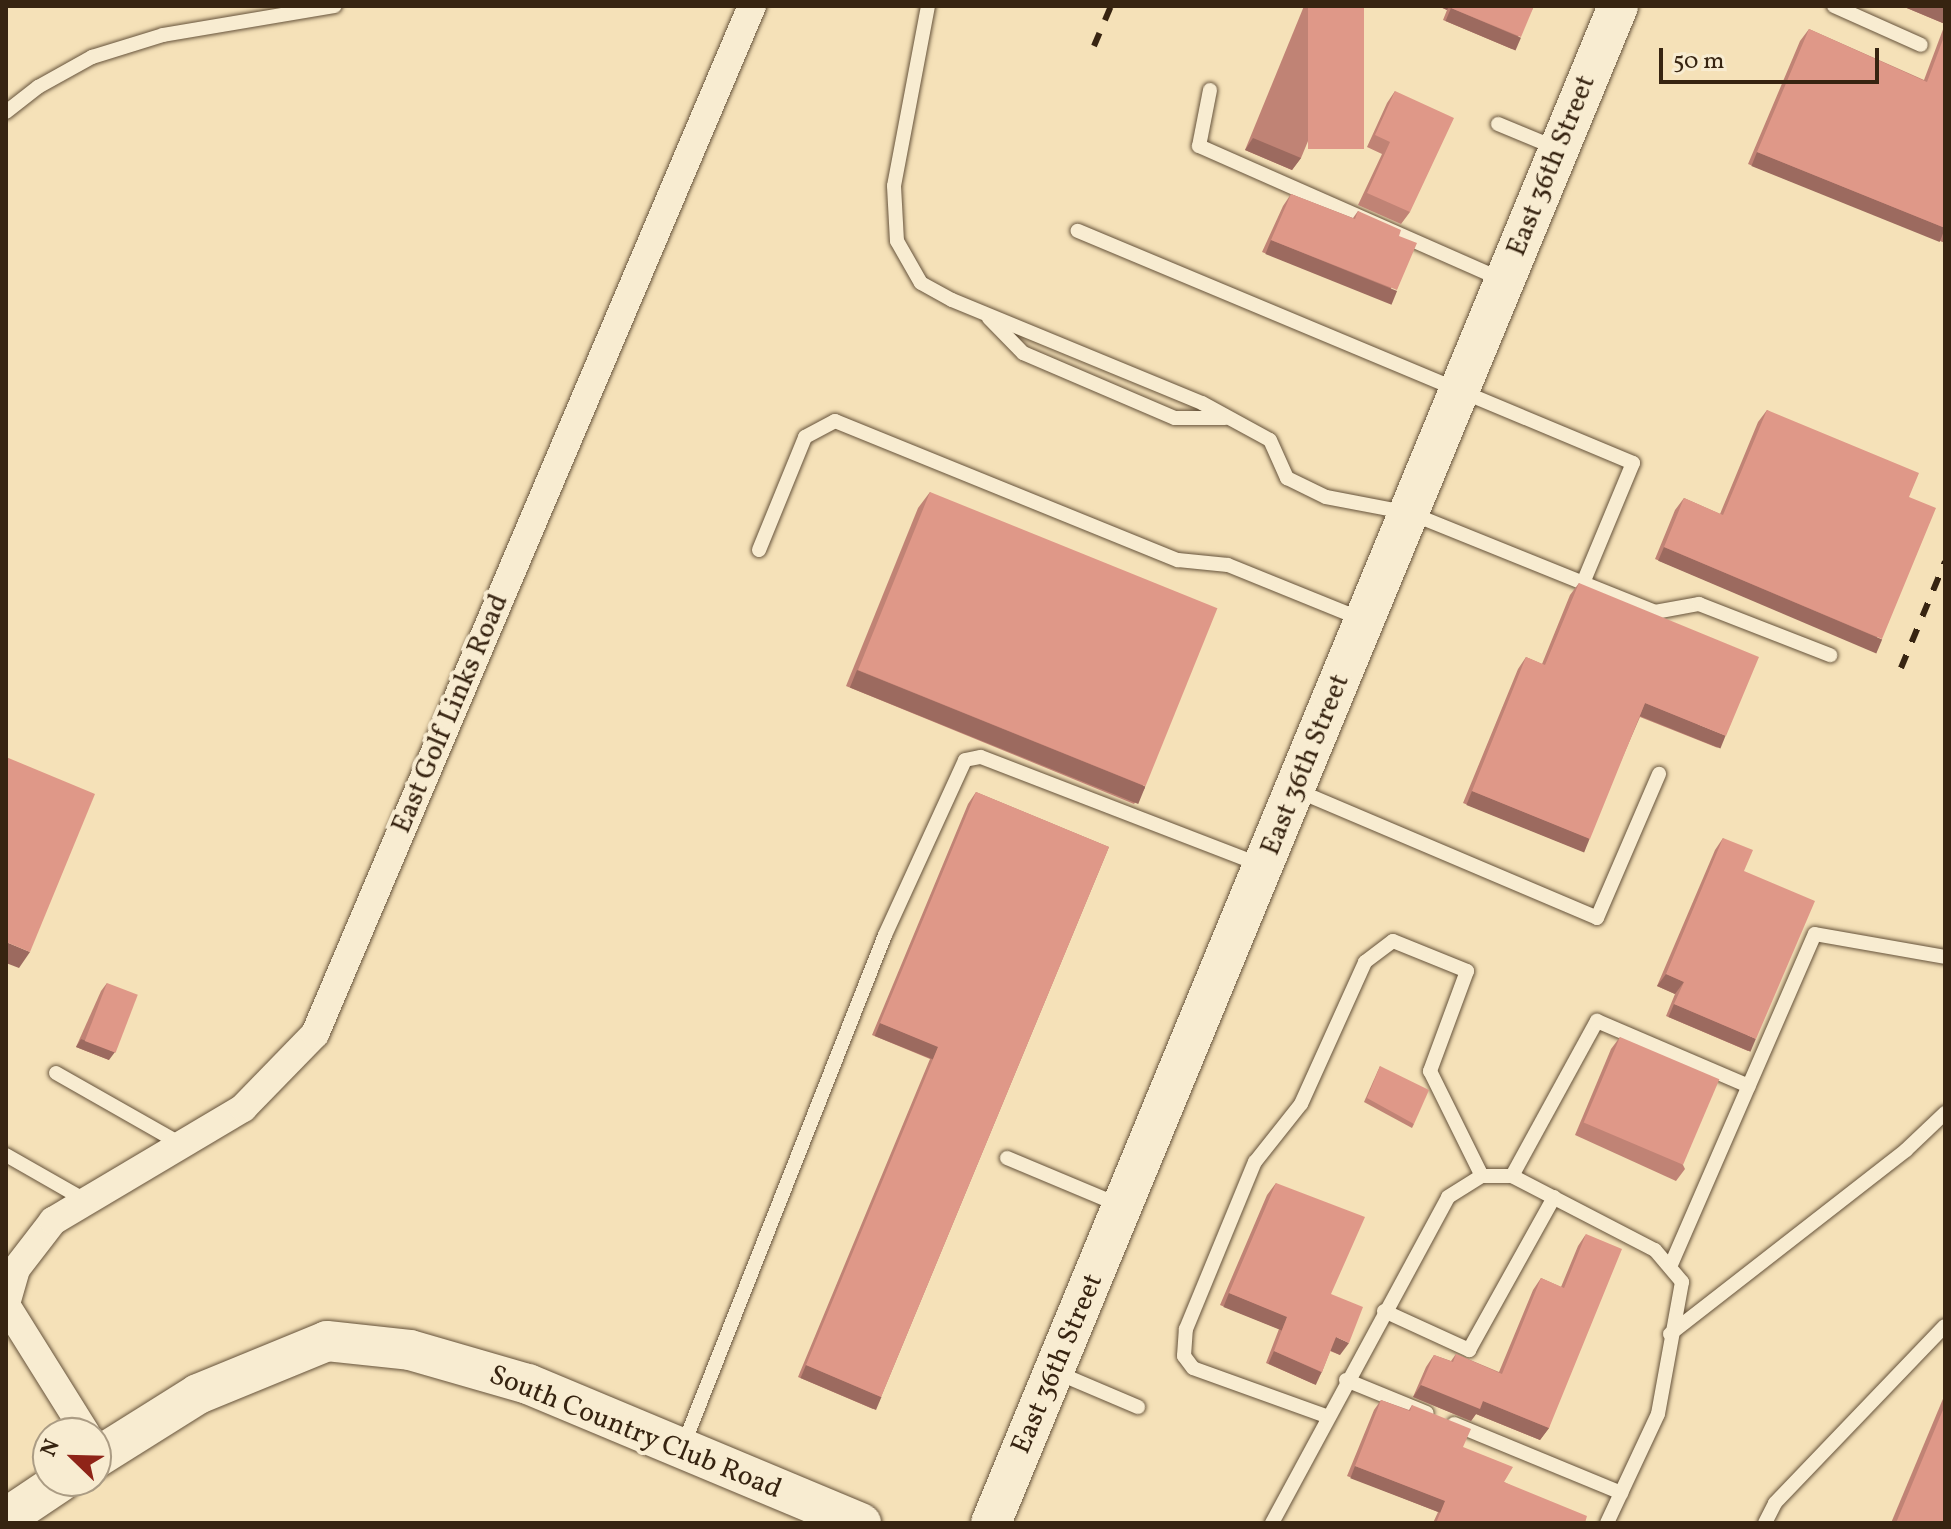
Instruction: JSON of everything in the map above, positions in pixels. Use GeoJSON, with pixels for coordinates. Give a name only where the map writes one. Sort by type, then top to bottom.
{"type":"FeatureCollection","features":[{"type":"Feature","properties":{"kind":"main road","name":"East 36th Street"},"geometry":{"type":"LineString","coordinates":[[991,1523],[1618,6]]}},
{"type":"Feature","properties":{"kind":"main road","name":"South Country Club Road"},"geometry":{"type":"LineString","coordinates":[[112,1439],[198,1394],[327,1341],[410,1350],[528,1384],[861,1523]]}},
{"type":"Feature","properties":{"kind":"main road"},"geometry":{"type":"LineString","coordinates":[[6,1518],[37,1497]]}},
{"type":"Feature","properties":{"kind":"street","name":"East Golf Links Road"},"geometry":{"type":"LineString","coordinates":[[75,1417],[6,1304],[16,1269],[53,1221],[243,1108],[315,1034],[752,6]]}},
{"type":"Feature","properties":{"kind":"lane"},"geometry":{"type":"LineString","coordinates":[[6,112],[38,87],[92,57],[163,35],[335,6]]}},
{"type":"Feature","properties":{"kind":"lane"},"geometry":{"type":"LineString","coordinates":[[928,6],[894,186],[897,241],[921,283],[984,314],[1229,418],[1270,440],[1287,478],[1326,497],[1410,513],[1655,612],[1699,604],[1830,655]]}},
{"type":"Feature","properties":{"kind":"lane"},"geometry":{"type":"LineString","coordinates":[[1834,6],[1921,45]]}},
{"type":"Feature","properties":{"kind":"lane"},"geometry":{"type":"LineString","coordinates":[[1210,90],[1199,146],[1505,280]]}},
{"type":"Feature","properties":{"kind":"lane"},"geometry":{"type":"LineString","coordinates":[[1498,124],[1559,150]]}},
{"type":"Feature","properties":{"kind":"lane"},"geometry":{"type":"LineString","coordinates":[[1078,231],[1633,463],[1583,583]]}},
{"type":"Feature","properties":{"kind":"lane"},"geometry":{"type":"LineString","coordinates":[[984,314],[1023,353],[1175,418],[1229,418]]}},
{"type":"Feature","properties":{"kind":"lane"},"geometry":{"type":"LineString","coordinates":[[759,550],[805,437],[835,421],[1178,560],[1228,565],[1365,621]]}},
{"type":"Feature","properties":{"kind":"lane"},"geometry":{"type":"LineString","coordinates":[[681,1450],[885,935],[965,760],[981,757],[1264,866]]}},
{"type":"Feature","properties":{"kind":"lane"},"geometry":{"type":"LineString","coordinates":[[1296,790],[1597,918],[1659,774]]}},
{"type":"Feature","properties":{"kind":"lane"},"geometry":{"type":"LineString","coordinates":[[1670,1267],[1815,934],[1945,957]]}},
{"type":"Feature","properties":{"kind":"lane"},"geometry":{"type":"LineString","coordinates":[[1326,1416],[1193,1368],[1184,1356],[1186,1329],[1255,1162],[1301,1104],[1365,962],[1393,941],[1467,971],[1430,1071],[1482,1176]]}},
{"type":"Feature","properties":{"kind":"lane"},"geometry":{"type":"LineString","coordinates":[[1512,1176],[1597,1021],[1749,1086]]}},
{"type":"Feature","properties":{"kind":"lane"},"geometry":{"type":"LineString","coordinates":[[56,1073],[184,1145]]}},
{"type":"Feature","properties":{"kind":"lane"},"geometry":{"type":"LineString","coordinates":[[1670,1334],[1906,1150],[1945,1113]]}},
{"type":"Feature","properties":{"kind":"lane"},"geometry":{"type":"LineString","coordinates":[[6,1155],[85,1200]]}},
{"type":"Feature","properties":{"kind":"lane"},"geometry":{"type":"LineString","coordinates":[[1007,1158],[1123,1206]]}},
{"type":"Feature","properties":{"kind":"lane"},"geometry":{"type":"LineString","coordinates":[[1272,1523],[1326,1416],[1448,1197],[1482,1176],[1512,1176],[1655,1250],[1682,1282],[1670,1334],[1658,1414],[1607,1523]]}},
{"type":"Feature","properties":{"kind":"lane"},"geometry":{"type":"LineString","coordinates":[[1384,1311],[1469,1350],[1554,1197]]}},
{"type":"Feature","properties":{"kind":"lane"},"geometry":{"type":"LineString","coordinates":[[1765,1523],[1775,1503],[1945,1326]]}},
{"type":"Feature","properties":{"kind":"lane"},"geometry":{"type":"LineString","coordinates":[[1054,1372],[1138,1407]]}},
{"type":"Feature","properties":{"kind":"lane"},"geometry":{"type":"LineString","coordinates":[[1346,1380],[1621,1493]]}},
{"type":"Feature","properties":{"kind":"building"},"geometry":{"type":"Polygon","coordinates":[[[1308,6],[1364,6],[1364,149],[1308,149],[1308,6]]]}},
{"type":"Feature","properties":{"kind":"building"},"geometry":{"type":"Polygon","coordinates":[[[1452,6],[1534,6],[1521,37],[1452,6]]]}},
{"type":"Feature","properties":{"kind":"building"},"geometry":{"type":"Polygon","coordinates":[[[1809,29],[1927,82],[1945,34],[1945,228],[1757,152],[1809,29]]]}},
{"type":"Feature","properties":{"kind":"building"},"geometry":{"type":"Polygon","coordinates":[[[1395,91],[1454,118],[1410,212],[1367,193],[1390,142],[1375,135],[1395,91]]]}},
{"type":"Feature","properties":{"kind":"building"},"geometry":{"type":"Polygon","coordinates":[[[1291,194],[1355,219],[1358,211],[1401,230],[1399,236],[1417,243],[1397,290],[1271,240],[1291,194]]]}},
{"type":"Feature","properties":{"kind":"building"},"geometry":{"type":"Polygon","coordinates":[[[1767,410],[1919,473],[1909,497],[1936,508],[1882,639],[1664,547],[1684,498],[1723,515],[1767,410]]]}},
{"type":"Feature","properties":{"kind":"building"},"geometry":{"type":"Polygon","coordinates":[[[930,492],[1217,608],[1146,786],[858,670],[930,492]]]}},
{"type":"Feature","properties":{"kind":"building"},"geometry":{"type":"Polygon","coordinates":[[[1579,583],[1759,657],[1726,736],[1645,703],[1590,839],[1472,791],[1526,657],[1545,665],[1579,583]]]}},
{"type":"Feature","properties":{"kind":"building"},"geometry":{"type":"Polygon","coordinates":[[[6,757],[95,794],[30,952],[6,942],[6,757]]]}},
{"type":"Feature","properties":{"kind":"building"},"geometry":{"type":"Polygon","coordinates":[[[976,792],[1109,847],[881,1397],[806,1365],[938,1047],[880,1023],[976,792]]]}},
{"type":"Feature","properties":{"kind":"building"},"geometry":{"type":"Polygon","coordinates":[[[1723,838],[1753,850],[1744,871],[1815,901],[1756,1039],[1674,1004],[1684,982],[1666,974],[1723,838]]]}},
{"type":"Feature","properties":{"kind":"building"},"geometry":{"type":"Polygon","coordinates":[[[107,983],[138,995],[116,1053],[85,1041],[107,983]]]}},
{"type":"Feature","properties":{"kind":"building"},"geometry":{"type":"Polygon","coordinates":[[[1620,1037],[1719,1079],[1683,1165],[1584,1123],[1620,1037]]]}},
{"type":"Feature","properties":{"kind":"building"},"geometry":{"type":"Polygon","coordinates":[[[1380,1066],[1429,1090],[1414,1124],[1367,1098],[1380,1066]]]}},
{"type":"Feature","properties":{"kind":"building"},"geometry":{"type":"Polygon","coordinates":[[[1276,1183],[1365,1217],[1331,1294],[1363,1307],[1349,1343],[1336,1337],[1322,1372],[1274,1351],[1287,1317],[1229,1293],[1276,1183]]]}},
{"type":"Feature","properties":{"kind":"building"},"geometry":{"type":"Polygon","coordinates":[[[1586,1234],[1622,1249],[1549,1428],[1483,1401],[1480,1409],[1421,1385],[1434,1355],[1453,1362],[1456,1354],[1502,1374],[1541,1278],[1564,1288],[1586,1234]]]}},
{"type":"Feature","properties":{"kind":"building"},"geometry":{"type":"Polygon","coordinates":[[[1381,1400],[1410,1411],[1412,1405],[1471,1429],[1463,1447],[1513,1467],[1504,1482],[1587,1516],[1585,1523],[1436,1523],[1445,1501],[1355,1466],[1381,1400]]]}},
{"type":"Feature","properties":{"kind":"building"},"geometry":{"type":"Polygon","coordinates":[[[1945,1405],[1945,1523],[1896,1523],[1945,1405]]]}},
{"type":"Feature","properties":{"kind":"railway"},"geometry":{"type":"LineString","coordinates":[[1094,46],[1111,6]]}},
{"type":"Feature","properties":{"kind":"railway"},"geometry":{"type":"LineString","coordinates":[[1901,668],[1945,562]]}}]}
